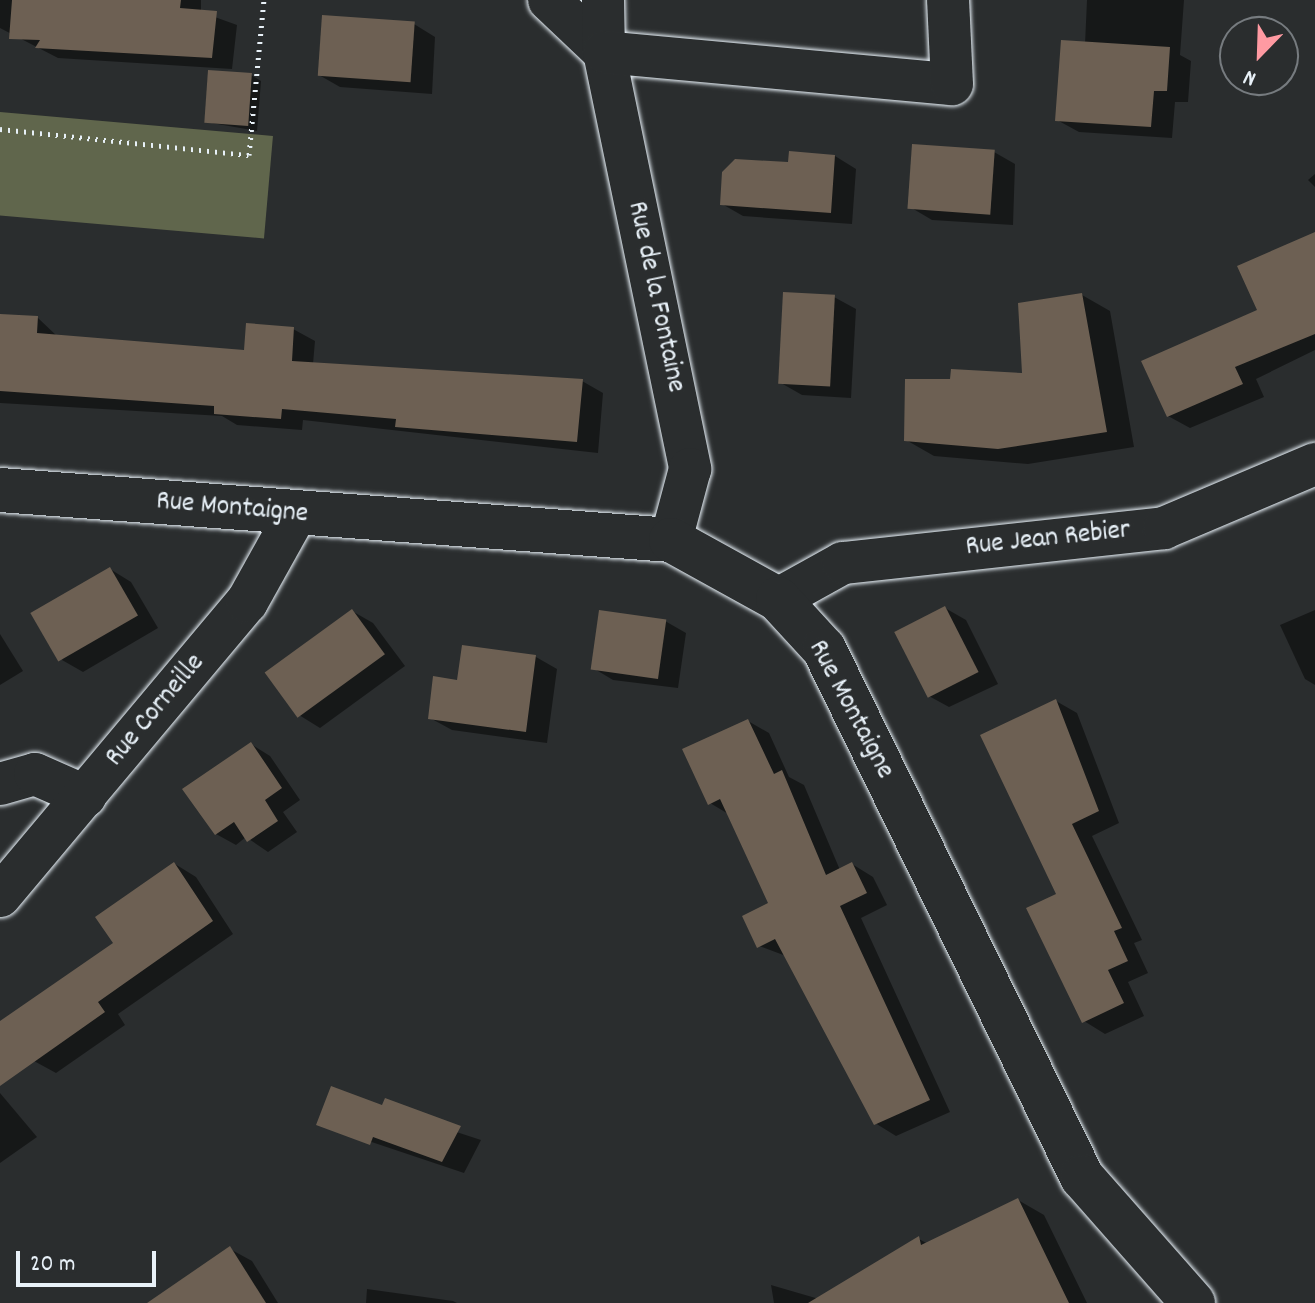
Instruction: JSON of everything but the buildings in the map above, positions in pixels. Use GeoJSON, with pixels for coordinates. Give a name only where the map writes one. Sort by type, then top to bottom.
{"type":"FeatureCollection","features":[{"type":"Feature","properties":{"kind":"street"},"geometry":{"type":"LineString","coordinates":[[549,0],[604,52],[952,84],[948,0]]}},
{"type":"Feature","properties":{"kind":"street","name":"Rue de la Fontaine"},"geometry":{"type":"LineString","coordinates":[[603,0],[604,52],[690,469],[671,540]]}},
{"type":"Feature","properties":{"kind":"street","name":"Rue Jean Rebier"},"geometry":{"type":"LineString","coordinates":[[778,599],[843,563],[1164,528],[1315,464]]}},
{"type":"Feature","properties":{"kind":"street","name":"Rue Montaigne"},"geometry":{"type":"LineString","coordinates":[[0,490],[671,540],[778,599],[824,649],[1082,1177],[1193,1303]]}},
{"type":"Feature","properties":{"kind":"street","name":"Rue Corneille"},"geometry":{"type":"LineString","coordinates":[[0,896],[247,602],[296,514]]}},
{"type":"Feature","properties":{"kind":"street"},"geometry":{"type":"LineString","coordinates":[[0,784],[35,774],[85,796]]}},
{"type":"Feature","properties":{"kind":"path"},"geometry":{"type":"LineString","coordinates":[[0,129],[249,155],[264,0]]}},
{"type":"Feature","properties":{"kind":"green space"},"geometry":{"type":"Polygon","coordinates":[[[0,112],[273,136],[264,238],[0,215],[0,112]]]}}]}
